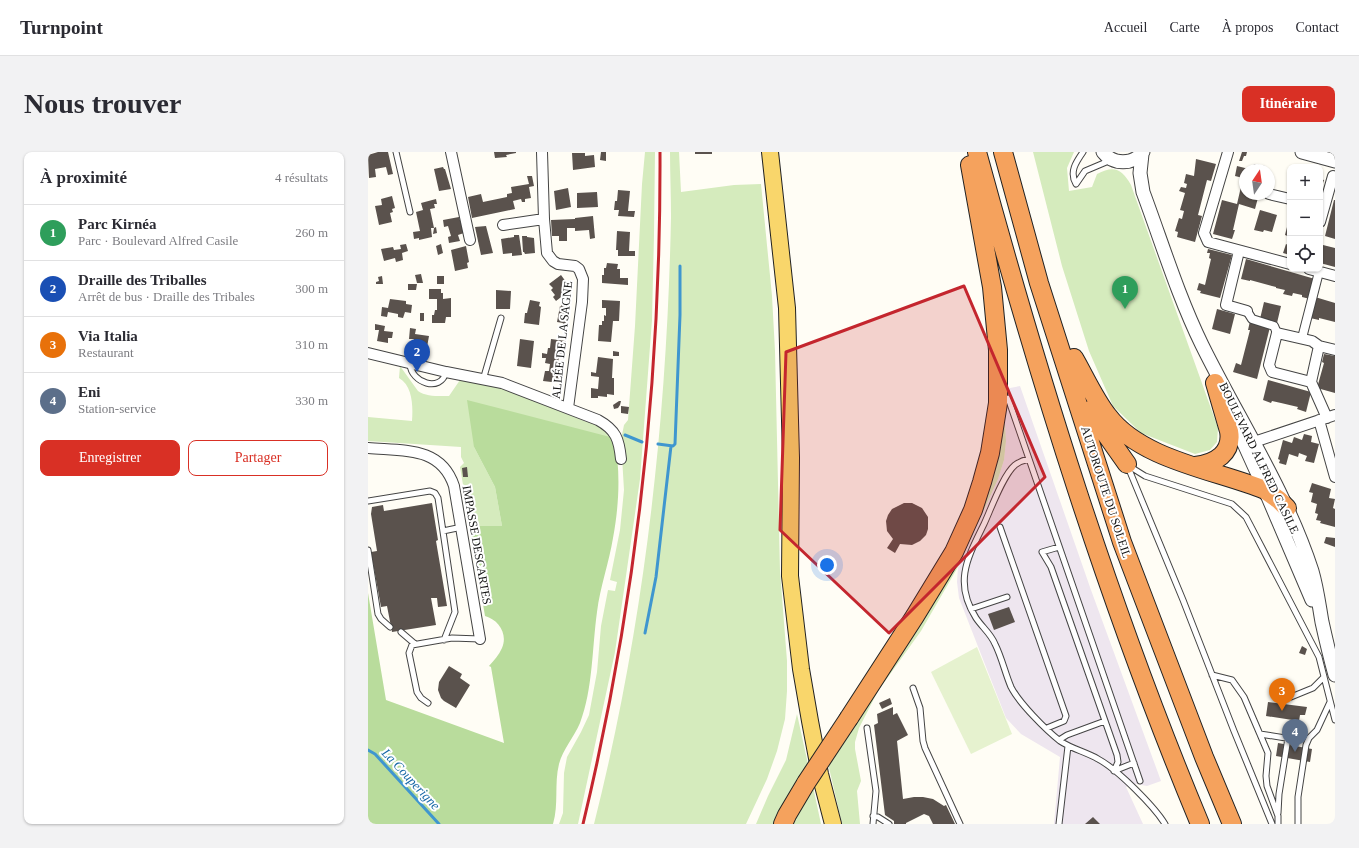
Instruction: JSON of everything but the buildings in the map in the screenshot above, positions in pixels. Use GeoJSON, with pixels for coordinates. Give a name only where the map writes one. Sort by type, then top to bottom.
{"type":"FeatureCollection","features":[{"type":"Feature","properties":{"kind":"highway"},"geometry":{"type":"LineString","coordinates":[[783,824],[806,783],[923,603],[954,552],[973,510],[990,453],[996,419],[999,386],[996,322],[983,229],[968,152]]}},
{"type":"Feature","properties":{"kind":"highway"},"geometry":{"type":"LineString","coordinates":[[977,152],[1006,258],[1067,462],[1093,540],[1173,759],[1200,824]]}},
{"type":"Feature","properties":{"kind":"highway","name":"AUTOROUTE DU SOLEIL"},"geometry":{"type":"LineString","coordinates":[[1003,152],[1039,283],[1122,542],[1204,757],[1232,824]]}},
{"type":"Feature","properties":{"kind":"highway"},"geometry":{"type":"LineString","coordinates":[[1039,283],[1074,358],[1108,416],[1122,432],[1156,452],[1265,490],[1287,508]]}},
{"type":"Feature","properties":{"kind":"highway"},"geometry":{"type":"LineString","coordinates":[[1074,358],[1093,411],[1103,430],[1127,464]]}},
{"type":"Feature","properties":{"kind":"highway"},"geometry":{"type":"LineString","coordinates":[[1195,466],[1204,465],[1220,458],[1228,446],[1229,431],[1216,383]]}},
{"type":"Feature","properties":{"kind":"main road"},"geometry":{"type":"LineString","coordinates":[[770,152],[787,308],[791,458],[790,576],[801,669],[810,722],[820,774],[834,824]]}},
{"type":"Feature","properties":{"kind":"street"},"geometry":{"type":"LineString","coordinates":[[451,152],[470,240]]}},
{"type":"Feature","properties":{"kind":"street","name":"ALLÉE DE LA SAGNE"},"geometry":{"type":"LineString","coordinates":[[542,152],[545,245],[550,257],[558,264],[570,265],[580,269],[583,279],[582,302],[568,408]]}},
{"type":"Feature","properties":{"kind":"street"},"geometry":{"type":"LineString","coordinates":[[1228,152],[1204,233],[1208,242],[1287,263]]}},
{"type":"Feature","properties":{"kind":"street"},"geometry":{"type":"LineString","coordinates":[[1302,152],[1335,160]]}},
{"type":"Feature","properties":{"kind":"street"},"geometry":{"type":"LineString","coordinates":[[1112,158],[1128,162],[1136,159],[1142,153]]}},
{"type":"Feature","properties":{"kind":"street","name":"BOULEVARD ALFRED CASILE"},"geometry":{"type":"LineString","coordinates":[[1142,153],[1140,173],[1143,192]]}},
{"type":"Feature","properties":{"kind":"street","name":"BOULEVARD ALFRED CASILE"},"geometry":{"type":"LineString","coordinates":[[1112,158],[1132,174],[1143,192],[1185,305],[1202,344],[1287,508],[1312,572],[1320,605],[1330,676]]}},
{"type":"Feature","properties":{"kind":"street"},"geometry":{"type":"LineString","coordinates":[[1323,204],[1333,176]]}},
{"type":"Feature","properties":{"kind":"street"},"geometry":{"type":"LineString","coordinates":[[1275,195],[1287,198]]}},
{"type":"Feature","properties":{"kind":"street"},"geometry":{"type":"LineString","coordinates":[[503,225],[544,219]]}},
{"type":"Feature","properties":{"kind":"street"},"geometry":{"type":"LineString","coordinates":[[1239,251],[1226,305],[1247,311],[1252,319],[1274,326],[1277,333],[1269,365],[1272,372],[1311,382]]}},
{"type":"Feature","properties":{"kind":"street"},"geometry":{"type":"LineString","coordinates":[[1302,338],[1319,272],[1335,276]]}},
{"type":"Feature","properties":{"kind":"street"},"geometry":{"type":"LineString","coordinates":[[1277,333],[1302,338],[1312,341],[1319,346],[1335,350]]}},
{"type":"Feature","properties":{"kind":"street","name":"BOULEVARD ALFRED CASILE"},"geometry":{"type":"LineString","coordinates":[[1202,344],[1216,383],[1322,620]]}},
{"type":"Feature","properties":{"kind":"street"},"geometry":{"type":"LineString","coordinates":[[1319,346],[1311,382],[1327,418],[1335,477]]}},
{"type":"Feature","properties":{"kind":"street"},"geometry":{"type":"LineString","coordinates":[[368,353],[410,364],[502,383],[598,420],[612,429],[616,435],[619,442],[621,459]]}},
{"type":"Feature","properties":{"kind":"street"},"geometry":{"type":"LineString","coordinates":[[1254,442],[1327,418]]}},
{"type":"Feature","properties":{"kind":"street","name":"IMPASSE DESCARTES"},"geometry":{"type":"LineString","coordinates":[[368,448],[420,452],[440,462],[445,468],[452,480],[462,527],[480,639]]}},
{"type":"Feature","properties":{"kind":"lane"},"geometry":{"type":"LineString","coordinates":[[396,152],[410,212]]}},
{"type":"Feature","properties":{"kind":"lane"},"geometry":{"type":"LineString","coordinates":[[1083,152],[1072,173],[1076,184],[1086,171],[1112,158]]}},
{"type":"Feature","properties":{"kind":"lane"},"geometry":{"type":"LineString","coordinates":[[483,380],[501,318]]}},
{"type":"Feature","properties":{"kind":"lane"},"geometry":{"type":"LineString","coordinates":[[410,364],[411,373],[415,377],[430,384],[443,380],[446,372]]}},
{"type":"Feature","properties":{"kind":"lane"},"geometry":{"type":"LineString","coordinates":[[1008,398],[1140,781]]}},
{"type":"Feature","properties":{"kind":"lane"},"geometry":{"type":"LineString","coordinates":[[1028,458],[1015,465],[1005,478],[968,558],[964,575],[964,585],[971,609],[995,644],[1012,687],[1028,710],[1059,740],[1068,746],[1098,758],[1114,771],[1158,812],[1165,824]]}},
{"type":"Feature","properties":{"kind":"lane"},"geometry":{"type":"LineString","coordinates":[[1127,464],[1272,824]]}},
{"type":"Feature","properties":{"kind":"lane"},"geometry":{"type":"LineString","coordinates":[[1127,464],[1145,476],[1232,504],[1246,517],[1330,676],[1330,702],[1335,720]]}},
{"type":"Feature","properties":{"kind":"lane"},"geometry":{"type":"LineString","coordinates":[[368,501],[430,491],[435,493],[438,498],[455,612],[444,640]]}},
{"type":"Feature","properties":{"kind":"lane"},"geometry":{"type":"LineString","coordinates":[[443,530],[462,527]]}},
{"type":"Feature","properties":{"kind":"lane"},"geometry":{"type":"LineString","coordinates":[[1000,527],[1066,716],[1064,721],[1047,728]]}},
{"type":"Feature","properties":{"kind":"lane"},"geometry":{"type":"LineString","coordinates":[[1059,547],[1042,552],[1051,567],[1118,755],[1118,762],[1114,771]]}},
{"type":"Feature","properties":{"kind":"lane"},"geometry":{"type":"LineString","coordinates":[[368,550],[378,614],[390,627]]}},
{"type":"Feature","properties":{"kind":"lane"},"geometry":{"type":"LineString","coordinates":[[971,609],[1007,597]]}},
{"type":"Feature","properties":{"kind":"lane"},"geometry":{"type":"LineString","coordinates":[[401,632],[415,644]]}},
{"type":"Feature","properties":{"kind":"lane"},"geometry":{"type":"LineString","coordinates":[[428,703],[417,692],[409,653],[412,645],[452,638],[480,639]]}},
{"type":"Feature","properties":{"kind":"lane"},"geometry":{"type":"LineString","coordinates":[[1212,675],[1232,680],[1244,697],[1268,753],[1266,776],[1267,786],[1278,816]]}},
{"type":"Feature","properties":{"kind":"lane"},"geometry":{"type":"LineString","coordinates":[[1291,696],[1313,688],[1330,676]]}},
{"type":"Feature","properties":{"kind":"lane"},"geometry":{"type":"LineString","coordinates":[[913,688],[919,700],[925,748],[960,824]]}},
{"type":"Feature","properties":{"kind":"lane"},"geometry":{"type":"LineString","coordinates":[[1298,824],[1298,797],[1306,745],[1309,738],[1317,730],[1330,702]]}},
{"type":"Feature","properties":{"kind":"lane"},"geometry":{"type":"LineString","coordinates":[[1059,740],[1067,735],[1105,721]]}},
{"type":"Feature","properties":{"kind":"lane"},"geometry":{"type":"LineString","coordinates":[[867,728],[876,791],[873,824]]}},
{"type":"Feature","properties":{"kind":"lane"},"geometry":{"type":"LineString","coordinates":[[1260,734],[1298,740]]}},
{"type":"Feature","properties":{"kind":"lane"},"geometry":{"type":"LineString","coordinates":[[1278,824],[1279,794],[1288,738]]}},
{"type":"Feature","properties":{"kind":"lane"},"geometry":{"type":"LineString","coordinates":[[1059,824],[1068,746]]}},
{"type":"Feature","properties":{"kind":"lane"},"geometry":{"type":"LineString","coordinates":[[1114,771],[1134,763]]}},
{"type":"Feature","properties":{"kind":"lane"},"geometry":{"type":"LineString","coordinates":[[873,816],[878,817],[890,824]]}},
{"type":"Feature","properties":{"kind":"highlighted area"},"geometry":{"type":"Polygon","coordinates":[[[964,286],[1045,477],[889,633],[780,530],[786,352],[964,286]]]}},
{"type":"Feature","properties":{"kind":"shaded area"},"geometry":{"type":"Polygon","coordinates":[[[1020,386],[1091,590],[1161,781],[1147,786],[1136,784],[1126,787],[1143,824],[1054,824],[1060,757],[1021,734],[1006,718],[959,598],[957,582],[958,567],[998,479],[1004,460],[1006,441],[1003,393],[1010,388],[1020,386]]]}},
{"type":"Feature","properties":{"kind":"green space"},"geometry":{"type":"Polygon","coordinates":[[[645,152],[655,152],[654,235],[652,320],[640,479],[615,652],[578,824],[559,824],[563,813],[564,773],[567,757],[589,715],[597,672],[601,626],[608,590],[615,591],[617,582],[610,580],[620,530],[624,490],[621,440],[624,425],[628,420],[645,152]]]}},
{"type":"Feature","properties":{"kind":"green space"},"geometry":{"type":"Polygon","coordinates":[[[670,152],[679,152],[681,192],[734,185],[761,184],[772,296],[775,351],[780,571],[787,661],[785,719],[777,751],[767,779],[746,824],[594,824],[612,749],[627,674],[650,523],[658,446],[669,294],[671,217],[670,152]]]}},
{"type":"Feature","properties":{"kind":"green space"},"geometry":{"type":"Polygon","coordinates":[[[1033,152],[1074,152],[1067,168],[1069,191],[1092,187],[1097,174],[1113,169],[1121,172],[1131,185],[1218,428],[1217,442],[1210,450],[1195,454],[1141,433],[1113,406],[1089,351],[1062,266],[1033,152]]]}},
{"type":"Feature","properties":{"kind":"green space"},"geometry":{"type":"Polygon","coordinates":[[[400,366],[421,393],[433,396],[449,396],[460,380],[491,385],[587,422],[595,422],[606,429],[614,438],[474,447],[495,487],[502,526],[470,526],[460,467],[464,463],[461,457],[461,447],[368,441],[368,417],[412,421],[410,391],[404,382],[399,378],[400,366]]]}},
{"type":"Feature","properties":{"kind":"green space"},"geometry":{"type":"Polygon","coordinates":[[[1003,393],[1006,441],[1004,460],[998,479],[958,567],[921,631],[878,691],[859,728],[855,742],[855,749],[861,781],[857,791],[860,824],[842,824],[827,759],[942,579],[1003,393]]]}},
{"type":"Feature","properties":{"kind":"green space"},"geometry":{"type":"Polygon","coordinates":[[[467,400],[614,438],[618,463],[617,513],[598,603],[592,668],[584,710],[580,723],[563,753],[559,764],[556,809],[553,824],[368,824],[368,593],[386,700],[504,743],[491,667],[489,666],[501,651],[504,638],[498,624],[485,616],[470,526],[502,526],[495,487],[474,447],[467,400]]]}},
{"type":"Feature","properties":{"kind":"green space"},"geometry":{"type":"Polygon","coordinates":[[[977,647],[1012,734],[971,754],[931,672],[977,647]]]}},
{"type":"Feature","properties":{"kind":"green space"},"geometry":{"type":"Polygon","coordinates":[[[797,714],[808,764],[774,824],[756,824],[786,760],[797,714]]]}},
{"type":"Feature","properties":{"kind":"green space"},"geometry":{"type":"Polygon","coordinates":[[[812,782],[821,824],[786,824],[812,782]]]}},
{"type":"Feature","properties":{"kind":"waterway"},"geometry":{"type":"LineString","coordinates":[[658,444],[673,446],[675,444],[680,315],[680,266]]}},
{"type":"Feature","properties":{"kind":"waterway"},"geometry":{"type":"LineString","coordinates":[[625,435],[642,442]]}},
{"type":"Feature","properties":{"kind":"waterway"},"geometry":{"type":"LineString","coordinates":[[645,633],[656,577],[671,446]]}},
{"type":"Feature","properties":{"kind":"waterway","name":"La Couperigne"},"geometry":{"type":"LineString","coordinates":[[368,750],[375,754],[439,824]]}},
{"type":"Feature","properties":{"kind":"railway"},"geometry":{"type":"LineString","coordinates":[[583,824],[602,741],[618,658],[642,491],[656,322],[660,152]]}},
{"type":"Feature","properties":{"kind":"place","name":"Parc Kirnéa"},"geometry":{"type":"Point","coordinates":[1125,309]}},
{"type":"Feature","properties":{"kind":"place","name":"Draille des Triballes"},"geometry":{"type":"Point","coordinates":[417,372]}},
{"type":"Feature","properties":{"kind":"place","name":"Via Italia"},"geometry":{"type":"Point","coordinates":[1282,711]}},
{"type":"Feature","properties":{"kind":"place","name":"Eni"},"geometry":{"type":"Point","coordinates":[1295,752]}}]}
